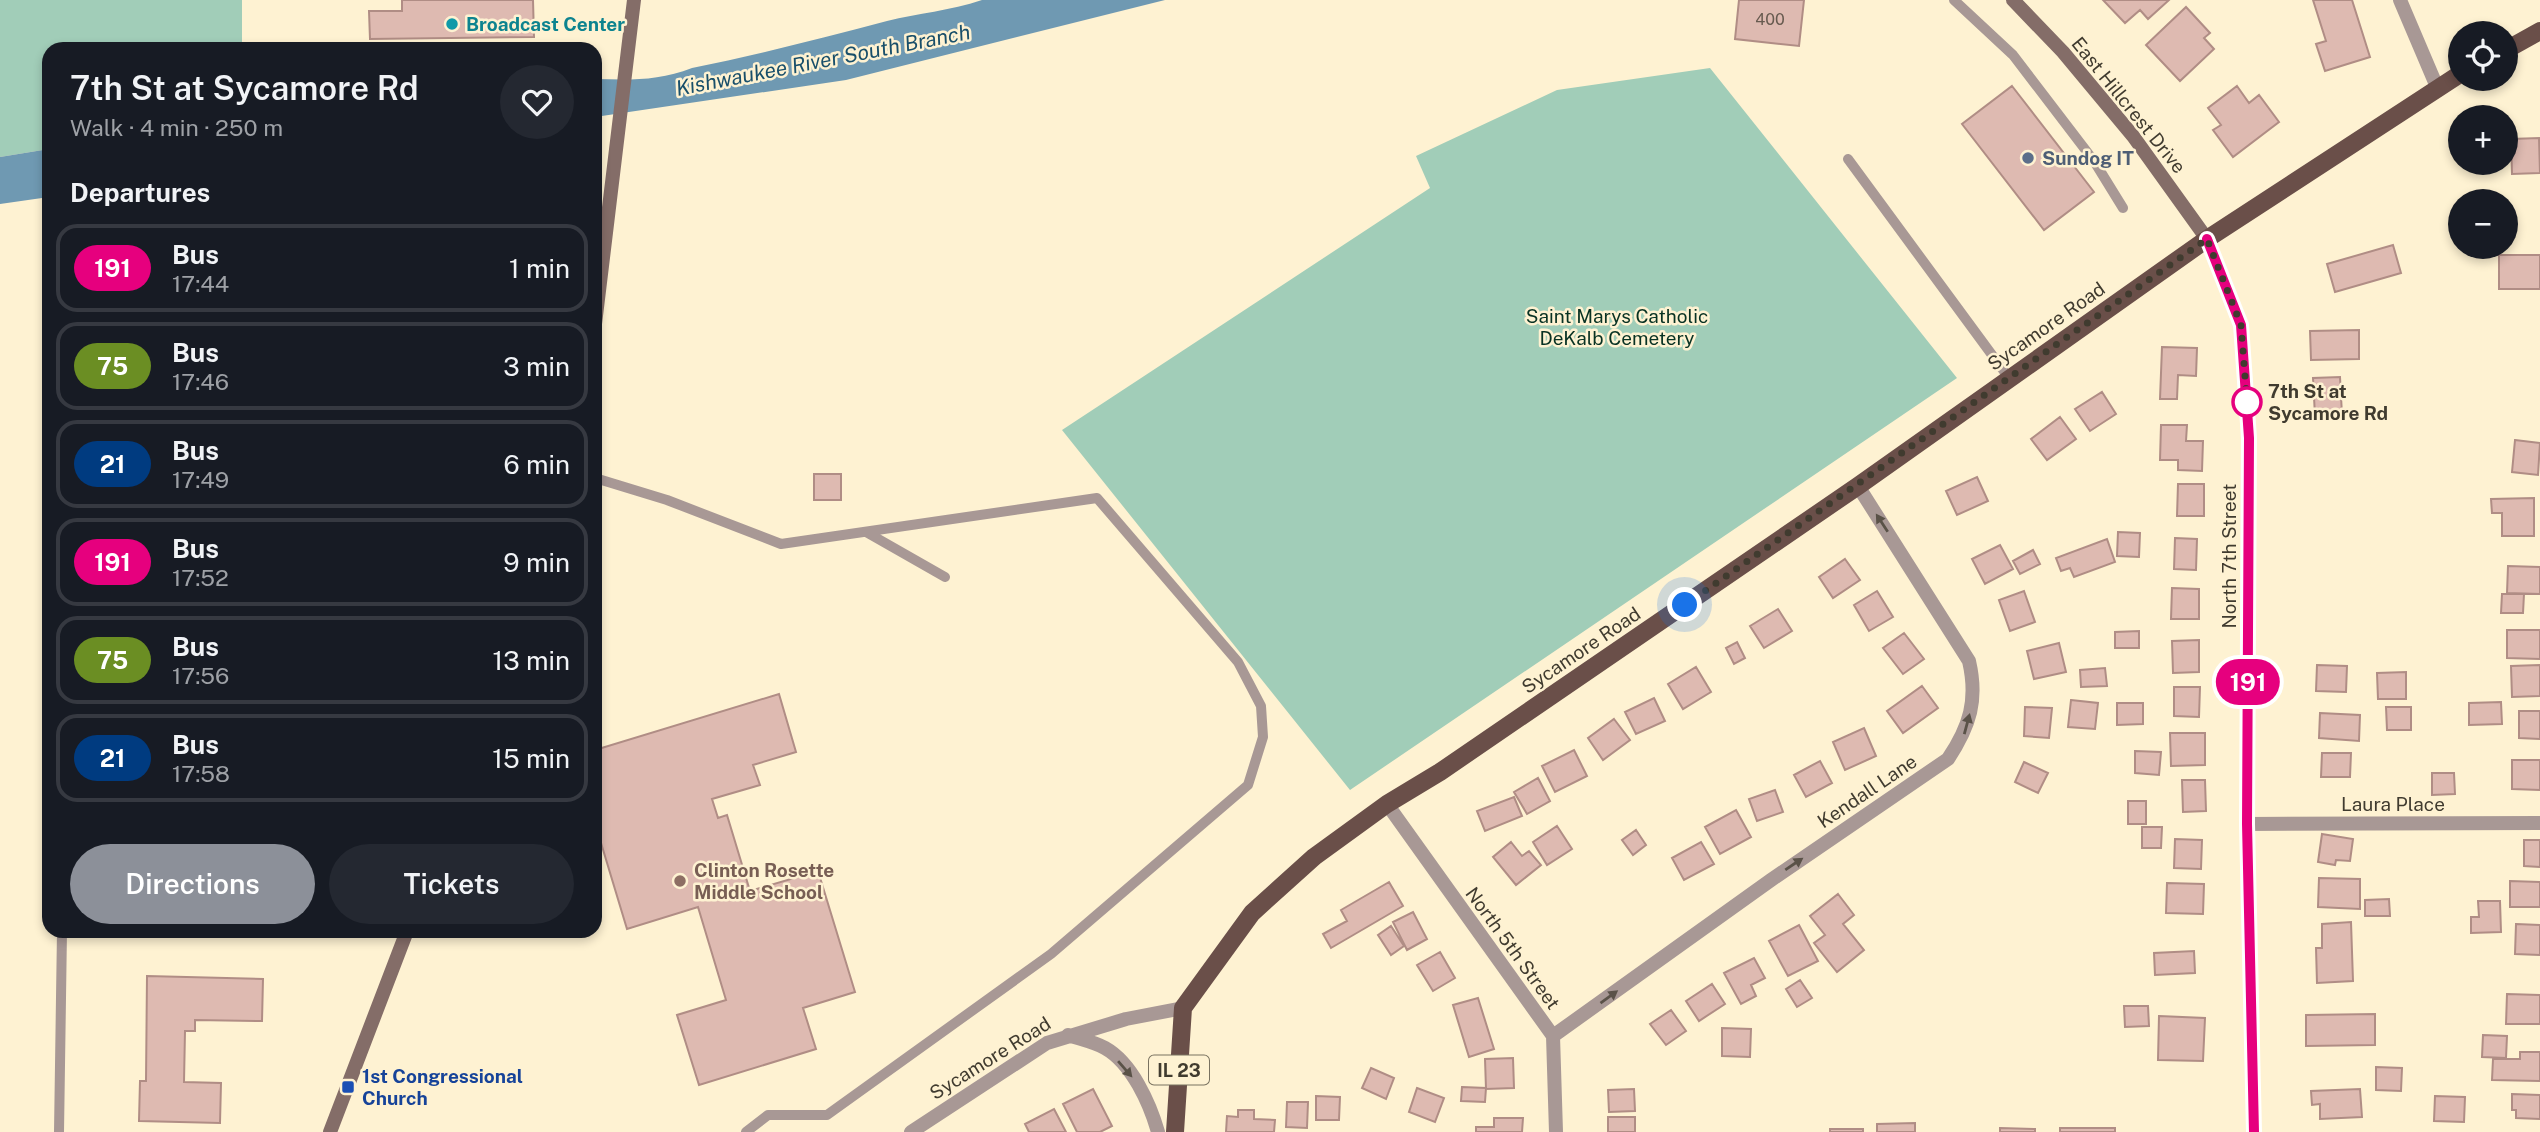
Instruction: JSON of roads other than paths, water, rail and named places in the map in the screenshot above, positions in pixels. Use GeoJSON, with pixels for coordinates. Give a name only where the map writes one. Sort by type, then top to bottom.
{"type":"FeatureCollection","features":[{"type":"Feature","properties":{"kind":"main road"},"geometry":{"type":"LineString","coordinates":[[2518,44],[2540,32]]}},
{"type":"Feature","properties":{"kind":"main road","name":"Sycamore Road"},"geometry":{"type":"LineString","coordinates":[[1182,1008],[1252,913],[1273,892],[1387,804],[1440,772],[1858,486],[2207,239],[2448,81]]}},
{"type":"Feature","properties":{"kind":"main road","name":"IL 23"},"geometry":{"type":"LineString","coordinates":[[1175,1132],[1182,1008]]}},
{"type":"Feature","properties":{"kind":"street"},"geometry":{"type":"LineString","coordinates":[[602,263],[634,0]]}},
{"type":"Feature","properties":{"kind":"street","name":"East Hillcrest Drive"},"geometry":{"type":"LineString","coordinates":[[2013,0],[2063,52],[2133,136],[2207,239]]}},
{"type":"Feature","properties":{"kind":"street"},"geometry":{"type":"LineString","coordinates":[[2400,0],[2437,87]]}},
{"type":"Feature","properties":{"kind":"street","name":"North 7th Street"},"geometry":{"type":"LineString","coordinates":[[2207,239],[2241,325],[2249,438],[2247,824],[2254,1132]]}},
{"type":"Feature","properties":{"kind":"street","name":"Kendall Lane"},"geometry":{"type":"LineString","coordinates":[[1553,1037],[1771,880],[1948,759],[1966,732],[1974,690],[1969,661],[1858,486]]}},
{"type":"Feature","properties":{"kind":"street","name":"North 5th Street"},"geometry":{"type":"LineString","coordinates":[[1387,804],[1553,1037],[1556,1132]]}},
{"type":"Feature","properties":{"kind":"street","name":"Laura Place"},"geometry":{"type":"LineString","coordinates":[[2247,824],[2540,823]]}},
{"type":"Feature","properties":{"kind":"street"},"geometry":{"type":"LineString","coordinates":[[330,1132],[404,938]]}},
{"type":"Feature","properties":{"kind":"street","name":"Sycamore Road"},"geometry":{"type":"LineString","coordinates":[[911,1132],[1022,1059],[1068,1035],[1182,1008]]}},
{"type":"Feature","properties":{"kind":"street"},"geometry":{"type":"LineString","coordinates":[[1068,1035],[1107,1048],[1131,1075],[1153,1114],[1158,1132]]}},
{"type":"Feature","properties":{"kind":"lane"},"geometry":{"type":"LineString","coordinates":[[1954,0],[2013,55],[2094,161],[2123,208]]}},
{"type":"Feature","properties":{"kind":"lane"},"geometry":{"type":"LineString","coordinates":[[1848,159],[2009,378]]}},
{"type":"Feature","properties":{"kind":"lane"},"geometry":{"type":"LineString","coordinates":[[602,480],[667,500],[781,544],[1097,498],[1238,662],[1261,706],[1263,737],[1248,785],[1051,954],[827,1115],[768,1115],[746,1132]]}},
{"type":"Feature","properties":{"kind":"lane"},"geometry":{"type":"LineString","coordinates":[[866,531],[945,576]]}},
{"type":"Feature","properties":{"kind":"lane"},"geometry":{"type":"LineString","coordinates":[[59,1132],[62,938]]}},
{"type":"Feature","properties":{"kind":"water","name":"Kishwaukee River South Branch"},"geometry":{"type":"Polygon","coordinates":[[[982,0],[1165,0],[846,80],[602,116],[602,79],[668,75],[887,21],[982,0]]]}},
{"type":"Feature","properties":{"kind":"water"},"geometry":{"type":"Polygon","coordinates":[[[42,150],[42,198],[0,204],[0,157],[42,150]]]}},
{"type":"Feature","properties":{"kind":"place","name":"Broadcast Center"},"geometry":{"type":"Point","coordinates":[452,24]}},
{"type":"Feature","properties":{"kind":"place","name":"Sundog IT"},"geometry":{"type":"Point","coordinates":[2028,158]}},
{"type":"Feature","properties":{"kind":"place","name":"7th St at Sycamore Rd"},"geometry":{"type":"Point","coordinates":[2247,402]}},
{"type":"Feature","properties":{"kind":"place","name":"Clinton Rosette Middle School"},"geometry":{"type":"Point","coordinates":[680,881]}},
{"type":"Feature","properties":{"kind":"place","name":"1st Congressional Church"},"geometry":{"type":"Point","coordinates":[348,1087]}},
{"type":"Feature","properties":{"kind":"park label","name":"Saint Marys Catholic DeKalb Cemetery"},"geometry":{"type":"Point","coordinates":[1617,327]}}]}
